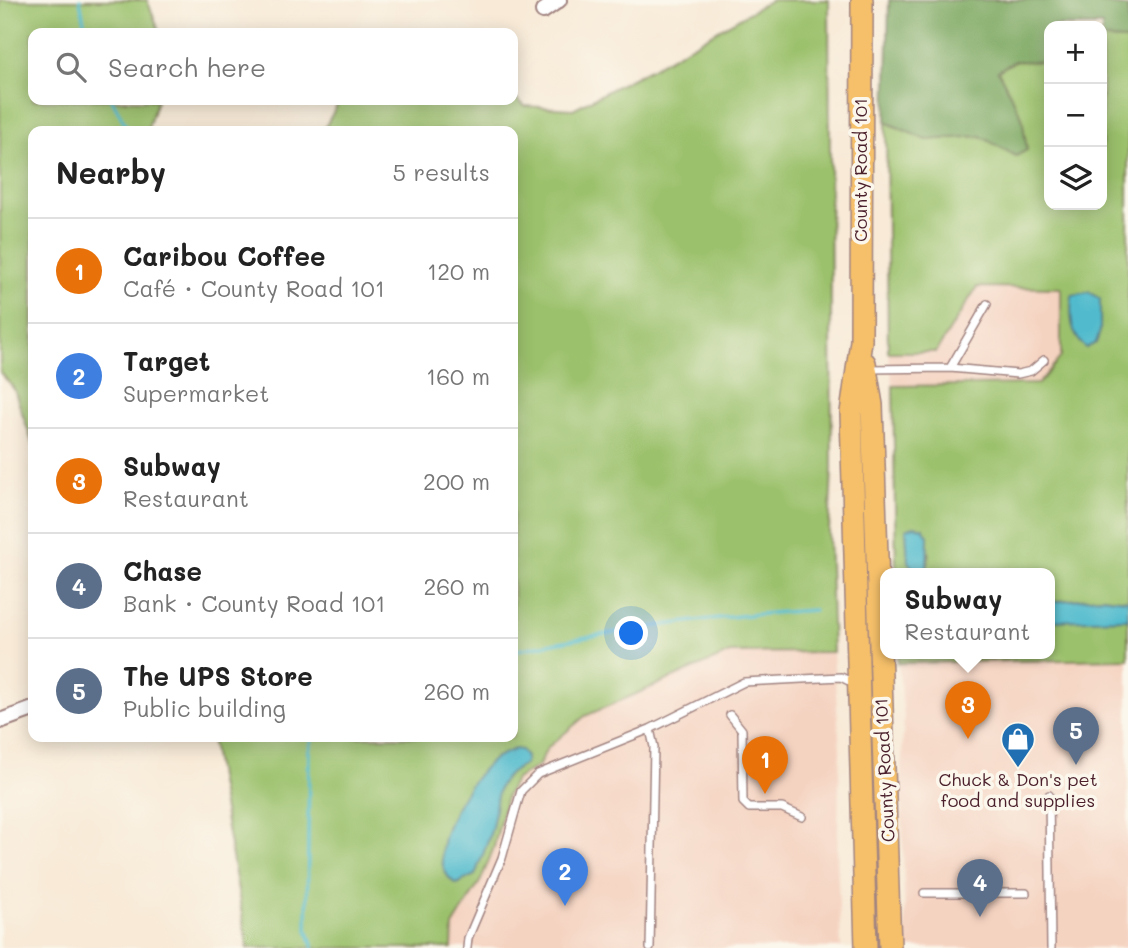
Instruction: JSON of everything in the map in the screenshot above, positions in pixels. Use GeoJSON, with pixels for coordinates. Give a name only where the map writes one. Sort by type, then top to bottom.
{"type":"FeatureCollection","features":[{"type":"Feature","properties":{"kind":"main road","name":"County Road 101"},"geometry":{"type":"LineString","coordinates":[[862,0],[861,341],[862,369],[873,412],[866,948]]}},
{"type":"Feature","properties":{"kind":"main road","name":"County Road 101"},"geometry":{"type":"LineString","coordinates":[[862,369],[851,413],[869,694],[889,829],[890,948]]}},
{"type":"Feature","properties":{"kind":"street"},"geometry":{"type":"LineString","coordinates":[[543,12],[559,0]]}},
{"type":"Feature","properties":{"kind":"street"},"geometry":{"type":"LineString","coordinates":[[0,722],[28,711]]}},
{"type":"Feature","properties":{"kind":"lane"},"geometry":{"type":"LineString","coordinates":[[950,368],[986,304]]}},
{"type":"Feature","properties":{"kind":"lane"},"geometry":{"type":"LineString","coordinates":[[862,369],[950,368],[1018,374],[1031,371],[1044,360]]}},
{"type":"Feature","properties":{"kind":"lane"},"geometry":{"type":"LineString","coordinates":[[467,948],[468,938],[502,858],[522,791],[538,775],[650,729],[744,682],[841,677],[869,694]]}},
{"type":"Feature","properties":{"kind":"lane"},"geometry":{"type":"LineString","coordinates":[[730,715],[742,730],[743,802],[749,808],[782,808],[802,817]]}},
{"type":"Feature","properties":{"kind":"lane"},"geometry":{"type":"LineString","coordinates":[[650,729],[654,747],[650,948]]}},
{"type":"Feature","properties":{"kind":"lane"},"geometry":{"type":"LineString","coordinates":[[1049,795],[1051,948]]}},
{"type":"Feature","properties":{"kind":"lane"},"geometry":{"type":"LineString","coordinates":[[924,893],[1026,893]]}},
{"type":"Feature","properties":{"kind":"shaded area"},"geometry":{"type":"Polygon","coordinates":[[[977,287],[1061,287],[1061,357],[1038,384],[893,386],[888,352],[936,352],[977,287]]]}},
{"type":"Feature","properties":{"kind":"shaded area"},"geometry":{"type":"Polygon","coordinates":[[[833,652],[840,750],[837,859],[841,948],[453,948],[453,927],[436,857],[495,754],[730,653],[833,652]]]}},
{"type":"Feature","properties":{"kind":"shaded area"},"geometry":{"type":"Polygon","coordinates":[[[1128,659],[1128,948],[906,948],[901,774],[904,717],[898,663],[1128,659]]]}},
{"type":"Feature","properties":{"kind":"green space"},"geometry":{"type":"Polygon","coordinates":[[[0,0],[147,0],[158,28],[28,28],[28,105],[155,105],[149,126],[28,126],[28,430],[14,389],[0,372],[0,0]]]}},
{"type":"Feature","properties":{"kind":"green space"},"geometry":{"type":"Polygon","coordinates":[[[771,0],[829,0],[832,469],[829,532],[833,652],[730,653],[585,716],[547,748],[539,765],[515,780],[506,797],[494,847],[481,880],[453,926],[452,948],[248,948],[212,742],[518,742],[518,126],[326,126],[337,105],[518,105],[518,100],[525,106],[573,109],[654,67],[771,0]]]}},
{"type":"Feature","properties":{"kind":"green space"},"geometry":{"type":"Polygon","coordinates":[[[889,0],[1076,0],[1128,7],[1128,40],[1107,39],[1107,21],[1044,21],[1044,62],[1015,61],[998,71],[1022,117],[1027,150],[1016,156],[980,136],[926,140],[886,122],[889,0]]]}},
{"type":"Feature","properties":{"kind":"green space"},"geometry":{"type":"Polygon","coordinates":[[[1107,39],[1128,40],[1128,600],[1100,597],[1055,602],[1055,568],[928,568],[929,553],[913,568],[896,568],[893,386],[1038,384],[1061,357],[1061,288],[977,287],[936,352],[888,352],[886,122],[926,140],[980,136],[1022,117],[998,71],[1015,61],[1044,62],[1044,210],[1107,210],[1107,39]]]}},
{"type":"Feature","properties":{"kind":"green space"},"geometry":{"type":"Polygon","coordinates":[[[1094,617],[1128,619],[1128,659],[898,663],[898,659],[1055,659],[1055,621],[1094,617]]]}},
{"type":"Feature","properties":{"kind":"water"},"geometry":{"type":"Polygon","coordinates":[[[1089,292],[1100,299],[1100,331],[1096,343],[1086,348],[1074,331],[1071,302],[1072,295],[1089,292]]]}},
{"type":"Feature","properties":{"kind":"water"},"geometry":{"type":"Polygon","coordinates":[[[914,526],[923,528],[928,536],[927,568],[912,568],[908,562],[906,529],[914,526]]]}},
{"type":"Feature","properties":{"kind":"water"},"geometry":{"type":"Polygon","coordinates":[[[1100,597],[1128,600],[1128,619],[1055,621],[1055,602],[1100,597]]]}},
{"type":"Feature","properties":{"kind":"water"},"geometry":{"type":"Polygon","coordinates":[[[515,749],[521,750],[526,757],[525,764],[507,776],[499,788],[490,835],[475,875],[456,884],[445,872],[442,856],[444,838],[451,819],[484,768],[495,758],[515,749]]]}},
{"type":"Feature","properties":{"kind":"waterway"},"geometry":{"type":"LineString","coordinates":[[80,0],[85,28]]}},
{"type":"Feature","properties":{"kind":"waterway"},"geometry":{"type":"LineString","coordinates":[[115,105],[126,126]]}},
{"type":"Feature","properties":{"kind":"waterway"},"geometry":{"type":"LineString","coordinates":[[518,650],[663,625],[814,610]]}},
{"type":"Feature","properties":{"kind":"waterway"},"geometry":{"type":"LineString","coordinates":[[311,742],[309,750],[307,929],[313,948]]}},
{"type":"Feature","properties":{"kind":"place","name":"Subway"},"geometry":{"type":"Point","coordinates":[968,739]}},
{"type":"Feature","properties":{"kind":"place","name":"The UPS Store"},"geometry":{"type":"Point","coordinates":[1076,765]}},
{"type":"Feature","properties":{"kind":"place","name":"Chuck & Don's pet food and supplies"},"geometry":{"type":"Point","coordinates":[1018,769]}},
{"type":"Feature","properties":{"kind":"place","name":"Caribou Coffee"},"geometry":{"type":"Point","coordinates":[765,794]}},
{"type":"Feature","properties":{"kind":"place","name":"Target"},"geometry":{"type":"Point","coordinates":[565,906]}},
{"type":"Feature","properties":{"kind":"place","name":"Chase"},"geometry":{"type":"Point","coordinates":[980,917]}}]}
